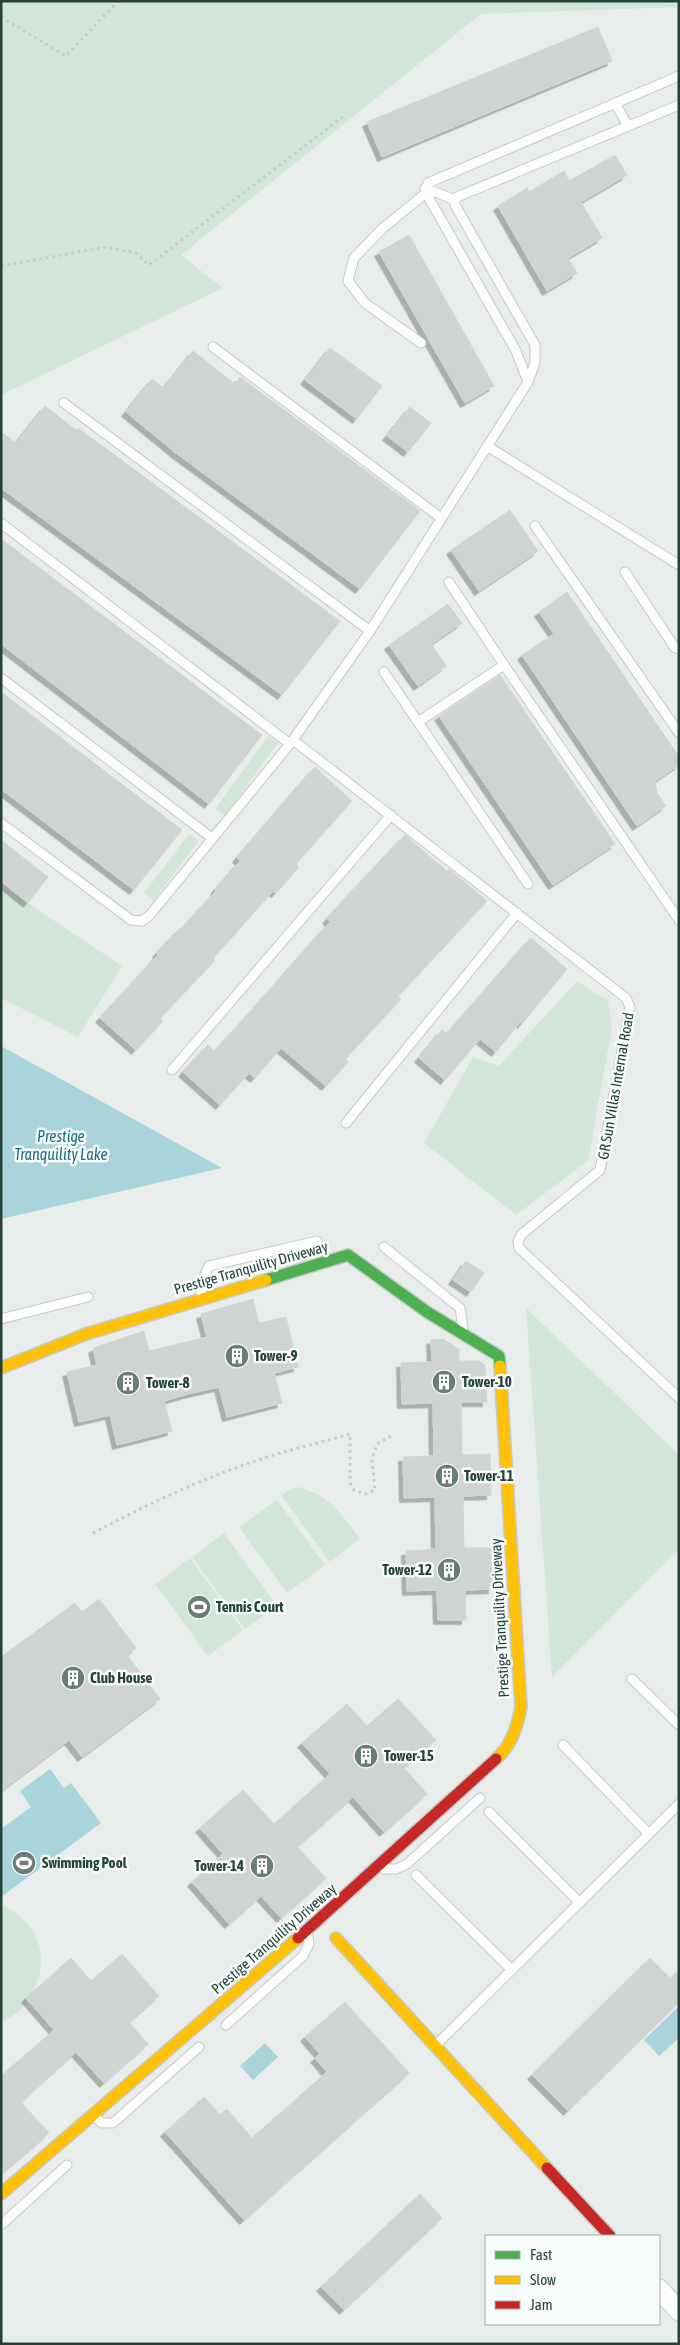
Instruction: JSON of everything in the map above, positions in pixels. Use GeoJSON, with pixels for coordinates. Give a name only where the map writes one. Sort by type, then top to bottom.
{"type":"FeatureCollection","features":[{"type":"Feature","properties":{"kind":"street","name":"Prestige Tranquility Driveway"},"geometry":{"type":"LineString","coordinates":[[1,1368],[47,1347],[200,1297],[284,1276],[348,1255],[427,1312],[499,1356],[521,1707],[516,1729],[503,1753],[306,1931],[1,2194]]}},
{"type":"Feature","properties":{"kind":"street"},"geometry":{"type":"LineString","coordinates":[[336,1938],[609,2235]]}},
{"type":"Feature","properties":{"kind":"street"},"geometry":{"type":"LineString","coordinates":[[660,2290],[679,2311]]}},
{"type":"Feature","properties":{"kind":"lane"},"geometry":{"type":"LineString","coordinates":[[421,343],[365,303],[348,281],[354,258],[383,228],[426,190],[428,183],[679,76]]}},
{"type":"Feature","properties":{"kind":"lane"},"geometry":{"type":"LineString","coordinates":[[614,103],[628,126]]}},
{"type":"Feature","properties":{"kind":"lane"},"geometry":{"type":"LineString","coordinates":[[455,200],[679,105]]}},
{"type":"Feature","properties":{"kind":"lane"},"geometry":{"type":"LineString","coordinates":[[426,190],[455,200]]}},
{"type":"Feature","properties":{"kind":"lane"},"geometry":{"type":"LineString","coordinates":[[426,190],[516,351],[528,382]]}},
{"type":"Feature","properties":{"kind":"lane"},"geometry":{"type":"LineString","coordinates":[[1,822],[136,922],[149,916],[291,742],[370,631],[528,382],[535,363],[534,345],[455,205],[455,200]]}},
{"type":"Feature","properties":{"kind":"lane"},"geometry":{"type":"LineString","coordinates":[[213,347],[441,518]]}},
{"type":"Feature","properties":{"kind":"lane"},"geometry":{"type":"LineString","coordinates":[[64,403],[370,631]]}},
{"type":"Feature","properties":{"kind":"lane"},"geometry":{"type":"LineString","coordinates":[[487,446],[679,565]]}},
{"type":"Feature","properties":{"kind":"lane","name":"GR Sun Villas Internal Road"},"geometry":{"type":"LineString","coordinates":[[1,523],[390,815],[626,998],[630,1007],[600,1170],[522,1234],[518,1242],[518,1248],[679,1398]]}},
{"type":"Feature","properties":{"kind":"lane"},"geometry":{"type":"LineString","coordinates":[[535,526],[679,733]]}},
{"type":"Feature","properties":{"kind":"lane"},"geometry":{"type":"LineString","coordinates":[[626,572],[675,648],[679,649]]}},
{"type":"Feature","properties":{"kind":"lane"},"geometry":{"type":"LineString","coordinates":[[449,582],[504,666],[679,920]]}},
{"type":"Feature","properties":{"kind":"lane"},"geometry":{"type":"LineString","coordinates":[[418,722],[504,666]]}},
{"type":"Feature","properties":{"kind":"lane"},"geometry":{"type":"LineString","coordinates":[[384,672],[528,884]]}},
{"type":"Feature","properties":{"kind":"lane"},"geometry":{"type":"LineString","coordinates":[[1,678],[212,838]]}},
{"type":"Feature","properties":{"kind":"lane"},"geometry":{"type":"LineString","coordinates":[[172,1070],[390,815]]}},
{"type":"Feature","properties":{"kind":"lane"},"geometry":{"type":"LineString","coordinates":[[346,1123],[518,913]]}},
{"type":"Feature","properties":{"kind":"lane"},"geometry":{"type":"LineString","coordinates":[[200,1297],[204,1277],[209,1266],[317,1242]]}},
{"type":"Feature","properties":{"kind":"lane"},"geometry":{"type":"LineString","coordinates":[[384,1247],[460,1308],[464,1334]]}},
{"type":"Feature","properties":{"kind":"lane"},"geometry":{"type":"LineString","coordinates":[[1,1319],[88,1298]]}},
{"type":"Feature","properties":{"kind":"lane"},"geometry":{"type":"LineString","coordinates":[[632,1680],[679,1725]]}},
{"type":"Feature","properties":{"kind":"lane"},"geometry":{"type":"LineString","coordinates":[[562,1745],[649,1834]]}},
{"type":"Feature","properties":{"kind":"lane"},"geometry":{"type":"LineString","coordinates":[[377,1866],[396,1869],[407,1864],[480,1798]]}},
{"type":"Feature","properties":{"kind":"lane"},"geometry":{"type":"LineString","coordinates":[[435,2046],[679,1804]]}},
{"type":"Feature","properties":{"kind":"lane"},"geometry":{"type":"LineString","coordinates":[[490,1812],[580,1902]]}},
{"type":"Feature","properties":{"kind":"lane"},"geometry":{"type":"LineString","coordinates":[[416,1875],[512,1970]]}},
{"type":"Feature","properties":{"kind":"lane"},"geometry":{"type":"LineString","coordinates":[[226,2025],[304,1956],[309,1944],[306,1931]]}},
{"type":"Feature","properties":{"kind":"lane"},"geometry":{"type":"LineString","coordinates":[[93,2116],[102,2123],[113,2123],[199,2047]]}},
{"type":"Feature","properties":{"kind":"lane"},"geometry":{"type":"LineString","coordinates":[[1,2225],[67,2165]]}},
{"type":"Feature","properties":{"kind":"path"},"geometry":{"type":"LineString","coordinates":[[1,17],[66,56],[118,1]]}},
{"type":"Feature","properties":{"kind":"path"},"geometry":{"type":"LineString","coordinates":[[1,266],[106,247],[136,252],[149,265],[344,116]]}},
{"type":"Feature","properties":{"kind":"path"},"geometry":{"type":"LineString","coordinates":[[93,1532],[214,1476],[258,1460],[350,1434],[350,1482],[354,1490],[365,1494],[375,1490],[372,1459],[377,1444],[391,1436]]}},
{"type":"Feature","properties":{"kind":"green space"},"geometry":{"type":"Polygon","coordinates":[[[1,1],[679,1],[679,7],[481,14],[181,255],[223,288],[1,395],[1,1]]]}},
{"type":"Feature","properties":{"kind":"green space"},"geometry":{"type":"Polygon","coordinates":[[[268,736],[278,743],[225,816],[215,809],[268,736]]]}},
{"type":"Feature","properties":{"kind":"green space"},"geometry":{"type":"Polygon","coordinates":[[[189,834],[199,841],[154,900],[144,893],[189,834]]]}},
{"type":"Feature","properties":{"kind":"green space"},"geometry":{"type":"Polygon","coordinates":[[[1,885],[122,966],[78,1037],[1,998],[1,885]]]}},
{"type":"Feature","properties":{"kind":"green space"},"geometry":{"type":"Polygon","coordinates":[[[577,981],[608,1001],[612,1027],[588,1161],[516,1215],[424,1143],[473,1057],[499,1066],[577,981]]]}},
{"type":"Feature","properties":{"kind":"green space"},"geometry":{"type":"Polygon","coordinates":[[[526,1308],[679,1455],[679,1549],[552,1677],[526,1308]]]}},
{"type":"Feature","properties":{"kind":"green space"},"geometry":{"type":"Polygon","coordinates":[[[298,1487],[319,1495],[327,1501],[341,1513],[360,1539],[330,1562],[281,1495],[298,1487]]]}},
{"type":"Feature","properties":{"kind":"green space"},"geometry":{"type":"Polygon","coordinates":[[[277,1500],[325,1565],[287,1593],[239,1527],[277,1500]]]}},
{"type":"Feature","properties":{"kind":"green space"},"geometry":{"type":"Polygon","coordinates":[[[224,1533],[277,1606],[245,1629],[192,1557],[224,1533]]]}},
{"type":"Feature","properties":{"kind":"green space","name":"Tennis Court"},"geometry":{"type":"Polygon","coordinates":[[[190,1558],[243,1630],[208,1656],[155,1584],[190,1558]]]}},
{"type":"Feature","properties":{"kind":"green space"},"geometry":{"type":"Polygon","coordinates":[[[1,1904],[20,1917],[32,1930],[39,1947],[41,1960],[40,1973],[30,1997],[12,2016],[1,2022],[1,1904]]]}},
{"type":"Feature","properties":{"kind":"water","name":"Prestige Tranquility Lake"},"geometry":{"type":"Polygon","coordinates":[[[1,1046],[222,1168],[1,1219],[1,1046]]]}},
{"type":"Feature","properties":{"kind":"water","name":"Swimming Pool"},"geometry":{"type":"Polygon","coordinates":[[[50,1769],[64,1788],[71,1783],[101,1823],[1,1897],[1,1829],[31,1807],[20,1791],[50,1769]]]}},
{"type":"Feature","properties":{"kind":"water"},"geometry":{"type":"Polygon","coordinates":[[[679,2006],[679,2038],[659,2056],[644,2040],[679,2006]]]}},
{"type":"Feature","properties":{"kind":"water"},"geometry":{"type":"Polygon","coordinates":[[[265,2043],[278,2057],[253,2080],[240,2066],[265,2043]]]}},
{"type":"Feature","properties":{"kind":"building"},"geometry":{"type":"Polygon","coordinates":[[[598,27],[612,61],[382,157],[367,122],[598,27]]]}},
{"type":"Feature","properties":{"kind":"building"},"geometry":{"type":"Polygon","coordinates":[[[615,155],[627,175],[581,202],[602,238],[568,258],[577,273],[547,291],[498,206],[527,188],[529,192],[564,171],[569,181],[615,155]]]}},
{"type":"Feature","properties":{"kind":"building"},"geometry":{"type":"Polygon","coordinates":[[[409,235],[494,386],[465,403],[379,252],[409,235]]]}},
{"type":"Feature","properties":{"kind":"building"},"geometry":{"type":"Polygon","coordinates":[[[330,348],[382,386],[357,419],[305,380],[330,348]]]}},
{"type":"Feature","properties":{"kind":"building"},"geometry":{"type":"Polygon","coordinates":[[[193,351],[235,384],[240,377],[420,511],[360,589],[176,453],[126,412],[152,379],[164,388],[193,351]]]}},
{"type":"Feature","properties":{"kind":"building"},"geometry":{"type":"Polygon","coordinates":[[[45,406],[76,430],[78,428],[340,621],[282,695],[1,488],[1,432],[16,443],[45,406]]]}},
{"type":"Feature","properties":{"kind":"building"},"geometry":{"type":"Polygon","coordinates":[[[410,407],[431,423],[408,452],[387,436],[410,407]]]}},
{"type":"Feature","properties":{"kind":"building"},"geometry":{"type":"Polygon","coordinates":[[[510,510],[538,551],[479,591],[451,550],[510,510]]]}},
{"type":"Feature","properties":{"kind":"building"},"geometry":{"type":"Polygon","coordinates":[[[1,539],[262,735],[209,804],[1,644],[1,539]]]}},
{"type":"Feature","properties":{"kind":"building"},"geometry":{"type":"Polygon","coordinates":[[[567,592],[679,757],[679,765],[655,781],[657,793],[666,806],[637,826],[522,655],[554,634],[539,612],[567,592]]]}},
{"type":"Feature","properties":{"kind":"building"},"geometry":{"type":"Polygon","coordinates":[[[448,604],[462,623],[431,644],[446,666],[418,686],[389,645],[448,604]]]}},
{"type":"Feature","properties":{"kind":"building"},"geometry":{"type":"Polygon","coordinates":[[[500,675],[615,844],[553,885],[439,716],[500,675]]]}},
{"type":"Feature","properties":{"kind":"building"},"geometry":{"type":"Polygon","coordinates":[[[1,692],[182,830],[134,890],[1,789],[1,692]]]}},
{"type":"Feature","properties":{"kind":"building"},"geometry":{"type":"Polygon","coordinates":[[[315,767],[352,801],[296,864],[299,867],[276,893],[273,891],[213,958],[215,960],[160,1018],[163,1021],[136,1050],[100,1018],[158,955],[157,953],[180,928],[181,930],[216,891],[240,861],[237,858],[315,767]]]}},
{"type":"Feature","properties":{"kind":"building"},"geometry":{"type":"Polygon","coordinates":[[[405,835],[447,871],[449,869],[487,901],[398,996],[401,999],[345,1059],[348,1062],[326,1086],[281,1048],[255,1078],[249,1073],[220,1105],[183,1072],[208,1045],[214,1051],[241,1023],[330,922],[327,919],[405,835]]]}},
{"type":"Feature","properties":{"kind":"building"},"geometry":{"type":"Polygon","coordinates":[[[1,840],[48,877],[28,903],[1,881],[1,840]]]}},
{"type":"Feature","properties":{"kind":"building"},"geometry":{"type":"Polygon","coordinates":[[[531,938],[567,969],[522,1024],[520,1022],[496,1052],[480,1039],[445,1080],[419,1058],[442,1030],[447,1034],[531,938]]]}},
{"type":"Feature","properties":{"kind":"building"},"geometry":{"type":"Polygon","coordinates":[[[466,1261],[484,1273],[471,1292],[453,1280],[466,1261]]]}},
{"type":"Feature","properties":{"kind":"building"},"geometry":{"type":"Polygon","coordinates":[[[253,1299],[259,1323],[286,1317],[298,1367],[274,1373],[282,1403],[227,1417],[219,1387],[188,1394],[164,1401],[172,1431],[117,1445],[110,1415],[79,1422],[67,1372],[97,1365],[93,1348],[144,1331],[149,1351],[207,1337],[201,1314],[253,1299]]]}},
{"type":"Feature","properties":{"kind":"building"},"geometry":{"type":"Polygon","coordinates":[[[443,1339],[459,1349],[459,1361],[478,1361],[485,1365],[487,1402],[461,1402],[462,1455],[490,1454],[491,1495],[463,1496],[464,1548],[492,1548],[493,1589],[465,1590],[466,1620],[438,1620],[437,1590],[407,1591],[406,1551],[436,1549],[435,1497],[404,1498],[403,1457],[434,1456],[433,1403],[402,1404],[401,1363],[432,1362],[431,1340],[443,1339]]]}},
{"type":"Feature","properties":{"kind":"building","name":"Club House"},"geometry":{"type":"Polygon","coordinates":[[[99,1599],[136,1648],[127,1655],[160,1699],[82,1757],[69,1740],[1,1791],[1,1657],[75,1603],[82,1612],[99,1599]]]}},
{"type":"Feature","properties":{"kind":"building"},"geometry":{"type":"Polygon","coordinates":[[[398,1699],[436,1740],[404,1768],[427,1794],[384,1832],[353,1797],[297,1847],[326,1878],[281,1918],[261,1896],[229,1924],[192,1882],[223,1854],[200,1828],[243,1790],[274,1824],[330,1774],[302,1743],[347,1704],[367,1726],[398,1699]]]}},
{"type":"Feature","properties":{"kind":"building"},"geometry":{"type":"Polygon","coordinates":[[[122,1954],[159,1996],[129,2022],[148,2044],[104,2083],[76,2052],[21,2102],[49,2133],[1,2174],[1,2076],[54,2030],[26,1998],[71,1958],[91,1981],[122,1954]]]}},
{"type":"Feature","properties":{"kind":"building"},"geometry":{"type":"Polygon","coordinates":[[[650,1958],[670,1978],[679,1970],[679,2002],[568,2111],[532,2075],[650,1958]]]}},
{"type":"Feature","properties":{"kind":"building"},"geometry":{"type":"Polygon","coordinates":[[[345,2002],[409,2073],[244,2220],[165,2132],[204,2097],[220,2115],[227,2109],[252,2138],[327,2072],[315,2058],[320,2054],[305,2037],[345,2002]]]}},
{"type":"Feature","properties":{"kind":"building"},"geometry":{"type":"Polygon","coordinates":[[[420,2194],[442,2218],[344,2310],[321,2287],[420,2194]]]}},
{"type":"Feature","properties":{"kind":"traffic: fast"},"geometry":{"type":"LineString","coordinates":[[266,1280],[348,1255],[427,1312],[499,1356],[500,1366]]}},
{"type":"Feature","properties":{"kind":"traffic: slow"},"geometry":{"type":"LineString","coordinates":[[1,1368],[86,1334],[266,1280]]}},
{"type":"Feature","properties":{"kind":"traffic: slow"},"geometry":{"type":"LineString","coordinates":[[496,1759],[502,1754],[513,1735],[521,1707],[500,1366]]}},
{"type":"Feature","properties":{"kind":"traffic: slow"},"geometry":{"type":"LineString","coordinates":[[1,2194],[298,1938]]}},
{"type":"Feature","properties":{"kind":"traffic: slow"},"geometry":{"type":"LineString","coordinates":[[336,1938],[547,2168]]}},
{"type":"Feature","properties":{"kind":"traffic: jam"},"geometry":{"type":"LineString","coordinates":[[298,1938],[496,1759]]}},
{"type":"Feature","properties":{"kind":"traffic: jam"},"geometry":{"type":"LineString","coordinates":[[547,2168],[609,2235]]}},
{"type":"Feature","properties":{"kind":"place","name":"Tower-9"},"geometry":{"type":"Point","coordinates":[237,1356]}},
{"type":"Feature","properties":{"kind":"place","name":"Tower-10"},"geometry":{"type":"Point","coordinates":[444,1382]}},
{"type":"Feature","properties":{"kind":"place","name":"Tower-8"},"geometry":{"type":"Point","coordinates":[128,1383]}},
{"type":"Feature","properties":{"kind":"place","name":"Tower-11"},"geometry":{"type":"Point","coordinates":[447,1476]}},
{"type":"Feature","properties":{"kind":"place","name":"Tower-12"},"geometry":{"type":"Point","coordinates":[449,1570]}},
{"type":"Feature","properties":{"kind":"place","name":"Tennis Court"},"geometry":{"type":"Point","coordinates":[199,1607]}},
{"type":"Feature","properties":{"kind":"place","name":"Club House"},"geometry":{"type":"Point","coordinates":[73,1678]}},
{"type":"Feature","properties":{"kind":"place","name":"Tower-15"},"geometry":{"type":"Point","coordinates":[366,1756]}},
{"type":"Feature","properties":{"kind":"place","name":"Swimming Pool"},"geometry":{"type":"Point","coordinates":[24,1863]}},
{"type":"Feature","properties":{"kind":"place","name":"Tower-14"},"geometry":{"type":"Point","coordinates":[262,1866]}}]}
